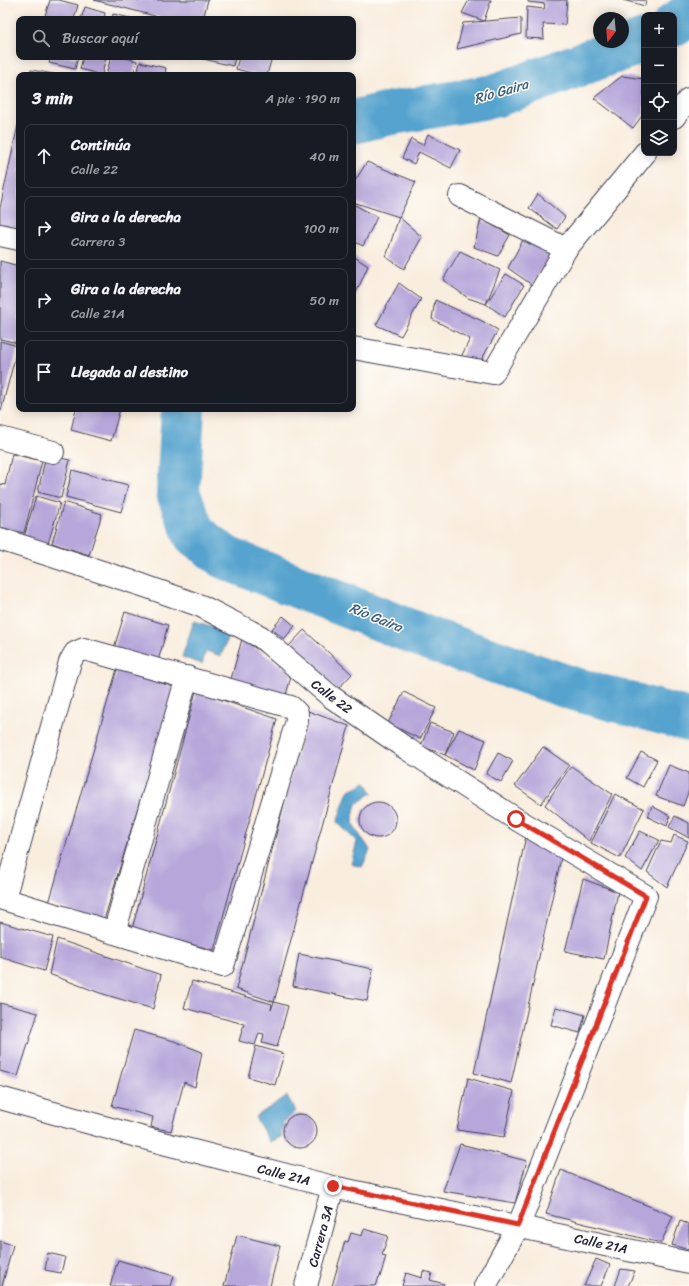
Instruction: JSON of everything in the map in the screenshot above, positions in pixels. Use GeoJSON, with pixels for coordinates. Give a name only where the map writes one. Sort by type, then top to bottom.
{"type":"FeatureCollection","features":[{"type":"Feature","properties":{"kind":"street"},"geometry":{"type":"LineString","coordinates":[[677,113],[689,99]]}},
{"type":"Feature","properties":{"kind":"street"},"geometry":{"type":"LineString","coordinates":[[356,349],[493,373],[566,249],[643,156]]}},
{"type":"Feature","properties":{"kind":"street"},"geometry":{"type":"LineString","coordinates":[[460,196],[566,249]]}},
{"type":"Feature","properties":{"kind":"street"},"geometry":{"type":"LineString","coordinates":[[0,235],[16,238]]}},
{"type":"Feature","properties":{"kind":"street"},"geometry":{"type":"LineString","coordinates":[[0,438],[53,452]]}},
{"type":"Feature","properties":{"kind":"street","name":"Calle 22"},"geometry":{"type":"LineString","coordinates":[[0,539],[142,585],[201,606],[260,637],[330,696],[407,749],[516,819],[646,896],[518,1225]]}},
{"type":"Feature","properties":{"kind":"street"},"geometry":{"type":"LineString","coordinates":[[84,649],[187,677],[291,706],[297,713],[297,721],[223,966],[2,898],[70,662],[75,653],[84,649]]}},
{"type":"Feature","properties":{"kind":"street"},"geometry":{"type":"LineString","coordinates":[[114,933],[187,677]]}},
{"type":"Feature","properties":{"kind":"street","name":"Calle 21A"},"geometry":{"type":"LineString","coordinates":[[0,1098],[151,1140],[333,1186],[689,1263]]}},
{"type":"Feature","properties":{"kind":"street","name":"Carrera 3A"},"geometry":{"type":"LineString","coordinates":[[306,1286],[333,1186]]}},
{"type":"Feature","properties":{"kind":"street"},"geometry":{"type":"LineString","coordinates":[[486,1286],[518,1225]]}},
{"type":"Feature","properties":{"kind":"water"},"geometry":{"type":"Polygon","coordinates":[[[194,621],[230,632],[221,656],[206,651],[202,664],[182,657],[194,621]]]}},
{"type":"Feature","properties":{"kind":"water"},"geometry":{"type":"Polygon","coordinates":[[[366,782],[372,793],[356,804],[353,818],[355,828],[370,850],[362,867],[351,864],[357,842],[337,822],[348,791],[366,782]]]}},
{"type":"Feature","properties":{"kind":"water"},"geometry":{"type":"Polygon","coordinates":[[[287,1096],[296,1111],[283,1122],[281,1137],[270,1142],[255,1117],[287,1096]]]}},
{"type":"Feature","properties":{"kind":"building"},"geometry":{"type":"Polygon","coordinates":[[[50,0],[59,0],[78,5],[75,16],[45,16],[50,0]]]}},
{"type":"Feature","properties":{"kind":"building"},"geometry":{"type":"Polygon","coordinates":[[[94,0],[208,0],[204,16],[155,16],[94,0]]]}},
{"type":"Feature","properties":{"kind":"building"},"geometry":{"type":"Polygon","coordinates":[[[469,0],[491,0],[484,21],[462,13],[469,0]]]}},
{"type":"Feature","properties":{"kind":"building"},"geometry":{"type":"Polygon","coordinates":[[[528,0],[567,0],[565,25],[543,24],[544,39],[526,38],[527,7],[544,9],[545,4],[528,2],[528,0]]]}},
{"type":"Feature","properties":{"kind":"building"},"geometry":{"type":"Polygon","coordinates":[[[623,0],[646,0],[645,6],[623,0]]]}},
{"type":"Feature","properties":{"kind":"building"},"geometry":{"type":"Polygon","coordinates":[[[85,7],[105,13],[104,16],[82,16],[85,7]]]}},
{"type":"Feature","properties":{"kind":"building"},"geometry":{"type":"Polygon","coordinates":[[[521,18],[521,34],[457,49],[463,23],[521,18]]]}},
{"type":"Feature","properties":{"kind":"building"},"geometry":{"type":"Polygon","coordinates":[[[50,60],[77,60],[75,69],[49,63],[50,60]]]}},
{"type":"Feature","properties":{"kind":"building"},"geometry":{"type":"Polygon","coordinates":[[[82,60],[105,60],[103,72],[91,72],[80,69],[82,60]]]}},
{"type":"Feature","properties":{"kind":"building"},"geometry":{"type":"Polygon","coordinates":[[[110,60],[137,61],[134,72],[107,72],[110,60]]]}},
{"type":"Feature","properties":{"kind":"building"},"geometry":{"type":"Polygon","coordinates":[[[208,60],[234,60],[233,66],[208,60]]]}},
{"type":"Feature","properties":{"kind":"building"},"geometry":{"type":"Polygon","coordinates":[[[238,60],[271,60],[268,72],[248,72],[236,69],[238,60]]]}},
{"type":"Feature","properties":{"kind":"building"},"geometry":{"type":"Polygon","coordinates":[[[140,62],[166,68],[165,72],[138,72],[140,62]]]}},
{"type":"Feature","properties":{"kind":"building"},"geometry":{"type":"Polygon","coordinates":[[[31,70],[42,72],[31,72],[31,70]]]}},
{"type":"Feature","properties":{"kind":"building"},"geometry":{"type":"Polygon","coordinates":[[[622,76],[641,79],[641,117],[633,128],[594,98],[622,76]]]}},
{"type":"Feature","properties":{"kind":"building"},"geometry":{"type":"Polygon","coordinates":[[[16,134],[16,230],[0,226],[0,208],[16,134]]]}},
{"type":"Feature","properties":{"kind":"building"},"geometry":{"type":"Polygon","coordinates":[[[428,134],[460,150],[451,168],[419,152],[414,164],[402,158],[411,139],[423,145],[428,134]]]}},
{"type":"Feature","properties":{"kind":"building"},"geometry":{"type":"Polygon","coordinates":[[[367,162],[416,182],[399,217],[356,203],[356,179],[367,162]]]}},
{"type":"Feature","properties":{"kind":"building"},"geometry":{"type":"Polygon","coordinates":[[[538,194],[565,217],[557,229],[529,208],[538,194]]]}},
{"type":"Feature","properties":{"kind":"building"},"geometry":{"type":"Polygon","coordinates":[[[356,206],[377,217],[363,246],[356,242],[356,206]]]}},
{"type":"Feature","properties":{"kind":"building"},"geometry":{"type":"Polygon","coordinates":[[[399,217],[422,237],[404,269],[386,257],[399,217]]]}},
{"type":"Feature","properties":{"kind":"building"},"geometry":{"type":"Polygon","coordinates":[[[481,219],[510,235],[498,256],[474,247],[481,219]]]}},
{"type":"Feature","properties":{"kind":"building"},"geometry":{"type":"Polygon","coordinates":[[[524,238],[554,254],[532,285],[508,268],[524,238]]]}},
{"type":"Feature","properties":{"kind":"building"},"geometry":{"type":"Polygon","coordinates":[[[460,251],[500,270],[486,304],[468,298],[443,280],[460,251]]]}},
{"type":"Feature","properties":{"kind":"building"},"geometry":{"type":"Polygon","coordinates":[[[356,258],[368,266],[356,293],[356,258]]]}},
{"type":"Feature","properties":{"kind":"building"},"geometry":{"type":"Polygon","coordinates":[[[0,261],[16,265],[16,343],[0,339],[0,261]]]}},
{"type":"Feature","properties":{"kind":"building"},"geometry":{"type":"Polygon","coordinates":[[[506,274],[524,285],[505,317],[486,304],[506,274]]]}},
{"type":"Feature","properties":{"kind":"building"},"geometry":{"type":"Polygon","coordinates":[[[399,283],[421,299],[401,336],[376,325],[399,283]]]}},
{"type":"Feature","properties":{"kind":"building"},"geometry":{"type":"Polygon","coordinates":[[[435,300],[480,320],[498,330],[477,368],[459,361],[470,339],[432,319],[435,300]]]}},
{"type":"Feature","properties":{"kind":"building"},"geometry":{"type":"Polygon","coordinates":[[[0,341],[16,345],[16,354],[0,411],[0,341]]]}},
{"type":"Feature","properties":{"kind":"building"},"geometry":{"type":"Polygon","coordinates":[[[75,412],[119,412],[111,441],[71,430],[75,412]]]}},
{"type":"Feature","properties":{"kind":"building"},"geometry":{"type":"Polygon","coordinates":[[[12,454],[42,461],[24,533],[0,527],[0,484],[5,485],[12,454]]]}},
{"type":"Feature","properties":{"kind":"building"},"geometry":{"type":"Polygon","coordinates":[[[46,455],[70,460],[61,498],[38,492],[46,455]]]}},
{"type":"Feature","properties":{"kind":"building"},"geometry":{"type":"Polygon","coordinates":[[[72,470],[128,485],[121,512],[66,497],[72,470]]]}},
{"type":"Feature","properties":{"kind":"building"},"geometry":{"type":"Polygon","coordinates":[[[36,496],[60,503],[48,544],[24,537],[36,496]]]}},
{"type":"Feature","properties":{"kind":"building"},"geometry":{"type":"Polygon","coordinates":[[[64,502],[102,514],[89,555],[52,543],[64,502]]]}},
{"type":"Feature","properties":{"kind":"building"},"geometry":{"type":"Polygon","coordinates":[[[125,612],[168,625],[158,661],[114,648],[125,612]]]}},
{"type":"Feature","properties":{"kind":"building"},"geometry":{"type":"Polygon","coordinates":[[[283,616],[295,626],[284,639],[272,629],[283,616]]]}},
{"type":"Feature","properties":{"kind":"building"},"geometry":{"type":"Polygon","coordinates":[[[304,630],[352,674],[337,690],[289,646],[304,630]]]}},
{"type":"Feature","properties":{"kind":"building"},"geometry":{"type":"Polygon","coordinates":[[[242,639],[292,673],[286,695],[231,679],[242,639]]]}},
{"type":"Feature","properties":{"kind":"building"},"geometry":{"type":"Polygon","coordinates":[[[117,669],[174,687],[104,920],[49,903],[117,669]]]}},
{"type":"Feature","properties":{"kind":"building"},"geometry":{"type":"Polygon","coordinates":[[[196,691],[277,719],[214,950],[132,929],[196,691]]]}},
{"type":"Feature","properties":{"kind":"building"},"geometry":{"type":"Polygon","coordinates":[[[404,692],[436,708],[420,739],[388,723],[404,692]]]}},
{"type":"Feature","properties":{"kind":"building"},"geometry":{"type":"Polygon","coordinates":[[[308,711],[349,726],[274,1002],[236,989],[308,711]]]}},
{"type":"Feature","properties":{"kind":"building"},"geometry":{"type":"Polygon","coordinates":[[[430,723],[454,732],[445,755],[421,746],[430,723]]]}},
{"type":"Feature","properties":{"kind":"building"},"geometry":{"type":"Polygon","coordinates":[[[459,729],[486,740],[474,770],[445,755],[459,729]]]}},
{"type":"Feature","properties":{"kind":"building"},"geometry":{"type":"Polygon","coordinates":[[[543,747],[569,765],[541,804],[515,786],[543,747]]]}},
{"type":"Feature","properties":{"kind":"building"},"geometry":{"type":"Polygon","coordinates":[[[641,752],[657,760],[643,787],[627,778],[641,752]]]}},
{"type":"Feature","properties":{"kind":"building"},"geometry":{"type":"Polygon","coordinates":[[[498,753],[513,761],[501,782],[486,774],[498,753]]]}},
{"type":"Feature","properties":{"kind":"building"},"geometry":{"type":"Polygon","coordinates":[[[669,765],[689,773],[689,790],[683,806],[656,796],[669,765]]]}},
{"type":"Feature","properties":{"kind":"building"},"geometry":{"type":"Polygon","coordinates":[[[571,766],[612,794],[589,841],[545,805],[571,766]]]}},
{"type":"Feature","properties":{"kind":"building"},"geometry":{"type":"Polygon","coordinates":[[[615,794],[644,809],[620,858],[591,843],[615,794]]]}},
{"type":"Feature","properties":{"kind":"building"},"geometry":{"type":"Polygon","coordinates":[[[381,802],[391,807],[395,813],[395,827],[391,833],[385,837],[375,838],[365,833],[361,827],[360,817],[365,807],[371,803],[381,802]]]}},
{"type":"Feature","properties":{"kind":"building"},"geometry":{"type":"Polygon","coordinates":[[[652,806],[670,816],[667,826],[648,817],[652,806]]]}},
{"type":"Feature","properties":{"kind":"building"},"geometry":{"type":"Polygon","coordinates":[[[675,816],[689,823],[689,838],[669,827],[675,816]]]}},
{"type":"Feature","properties":{"kind":"building"},"geometry":{"type":"Polygon","coordinates":[[[640,831],[659,840],[642,871],[625,858],[640,831]]]}},
{"type":"Feature","properties":{"kind":"building"},"geometry":{"type":"Polygon","coordinates":[[[674,835],[688,841],[667,887],[647,872],[661,841],[671,843],[674,835]]]}},
{"type":"Feature","properties":{"kind":"building"},"geometry":{"type":"Polygon","coordinates":[[[526,836],[561,858],[511,1083],[474,1073],[526,836]]]}},
{"type":"Feature","properties":{"kind":"building"},"geometry":{"type":"Polygon","coordinates":[[[583,879],[618,892],[604,959],[565,951],[583,879]]]}},
{"type":"Feature","properties":{"kind":"building"},"geometry":{"type":"Polygon","coordinates":[[[0,922],[53,937],[44,971],[0,957],[0,922]]]}},
{"type":"Feature","properties":{"kind":"building"},"geometry":{"type":"Polygon","coordinates":[[[57,939],[161,975],[153,1009],[100,993],[49,974],[57,939]]]}},
{"type":"Feature","properties":{"kind":"building"},"geometry":{"type":"Polygon","coordinates":[[[299,954],[373,969],[367,1001],[293,986],[299,954]]]}},
{"type":"Feature","properties":{"kind":"building"},"geometry":{"type":"Polygon","coordinates":[[[192,981],[272,1004],[271,1010],[274,1002],[288,1006],[277,1047],[262,1043],[264,1034],[259,1033],[255,1045],[239,1041],[244,1024],[184,1008],[192,981]]]}},
{"type":"Feature","properties":{"kind":"building"},"geometry":{"type":"Polygon","coordinates":[[[0,1003],[38,1013],[18,1076],[0,1071],[0,1003]]]}},
{"type":"Feature","properties":{"kind":"building"},"geometry":{"type":"Polygon","coordinates":[[[556,1007],[585,1015],[580,1033],[551,1025],[556,1007]]]}},
{"type":"Feature","properties":{"kind":"building"},"geometry":{"type":"Polygon","coordinates":[[[134,1030],[174,1041],[202,1052],[195,1087],[184,1082],[171,1131],[151,1127],[153,1117],[112,1106],[134,1030]]]}},
{"type":"Feature","properties":{"kind":"building"},"geometry":{"type":"Polygon","coordinates":[[[256,1046],[284,1054],[275,1085],[248,1077],[256,1046]]]}},
{"type":"Feature","properties":{"kind":"building"},"geometry":{"type":"Polygon","coordinates":[[[468,1078],[514,1091],[504,1137],[457,1130],[468,1078]]]}},
{"type":"Feature","properties":{"kind":"building"},"geometry":{"type":"Polygon","coordinates":[[[297,1114],[303,1114],[307,1115],[314,1121],[317,1131],[316,1138],[310,1145],[303,1148],[297,1148],[293,1147],[286,1141],[283,1134],[283,1128],[284,1124],[290,1117],[297,1114]]]}},
{"type":"Feature","properties":{"kind":"building"},"geometry":{"type":"Polygon","coordinates":[[[460,1144],[527,1161],[515,1203],[443,1191],[460,1144]]]}},
{"type":"Feature","properties":{"kind":"building"},"geometry":{"type":"Polygon","coordinates":[[[561,1170],[673,1216],[661,1243],[546,1214],[561,1170]]]}},
{"type":"Feature","properties":{"kind":"building"},"geometry":{"type":"Polygon","coordinates":[[[680,1221],[689,1224],[689,1250],[672,1245],[680,1221]]]}},
{"type":"Feature","properties":{"kind":"building"},"geometry":{"type":"Polygon","coordinates":[[[364,1229],[388,1236],[382,1255],[386,1256],[376,1286],[332,1286],[345,1241],[348,1242],[351,1233],[362,1236],[364,1229]]]}},
{"type":"Feature","properties":{"kind":"building"},"geometry":{"type":"Polygon","coordinates":[[[237,1235],[280,1246],[270,1286],[224,1286],[237,1235]]]}},
{"type":"Feature","properties":{"kind":"building"},"geometry":{"type":"Polygon","coordinates":[[[0,1241],[13,1245],[2,1286],[0,1286],[0,1241]]]}},
{"type":"Feature","properties":{"kind":"building"},"geometry":{"type":"Polygon","coordinates":[[[48,1253],[65,1257],[61,1273],[45,1270],[48,1253]]]}},
{"type":"Feature","properties":{"kind":"building"},"geometry":{"type":"Polygon","coordinates":[[[596,1259],[610,1265],[601,1286],[584,1286],[596,1259]]]}},
{"type":"Feature","properties":{"kind":"building"},"geometry":{"type":"Polygon","coordinates":[[[118,1260],[174,1276],[171,1286],[110,1286],[118,1260]]]}},
{"type":"Feature","properties":{"kind":"building"},"geometry":{"type":"Polygon","coordinates":[[[621,1269],[635,1271],[628,1286],[615,1286],[621,1269]]]}},
{"type":"Feature","properties":{"kind":"building"},"geometry":{"type":"Polygon","coordinates":[[[423,1271],[432,1273],[430,1280],[444,1284],[443,1286],[402,1286],[406,1273],[422,1278],[423,1271]]]}},
{"type":"Feature","properties":{"kind":"waterway","name":"Río Gaira"},"geometry":{"type":"LineString","coordinates":[[677,23],[689,14]]}},
{"type":"Feature","properties":{"kind":"waterway","name":"Río Gaira"},"geometry":{"type":"LineString","coordinates":[[356,121],[386,114],[494,96],[641,42]]}},
{"type":"Feature","properties":{"kind":"waterway","name":"Río Gaira"},"geometry":{"type":"LineString","coordinates":[[183,412],[178,493],[195,535],[226,558],[430,639],[574,689],[689,720]]}},
{"type":"Feature","properties":{"kind":"route"},"geometry":{"type":"LineString","coordinates":[[333,1186],[518,1225],[646,896],[516,819]]}}]}
